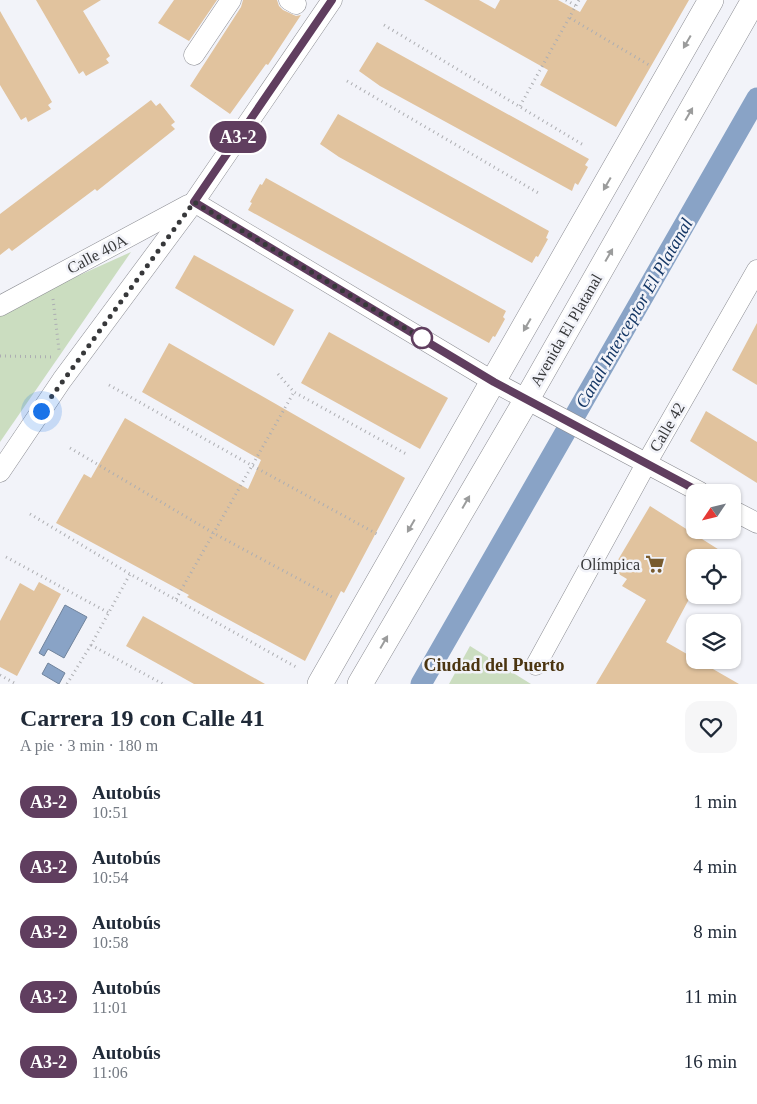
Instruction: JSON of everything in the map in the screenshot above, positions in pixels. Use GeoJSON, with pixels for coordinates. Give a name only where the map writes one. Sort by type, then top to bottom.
{"type":"FeatureCollection","features":[{"type":"Feature","properties":{"kind":"main road"},"geometry":{"type":"LineString","coordinates":[[320,684],[712,0]]}},
{"type":"Feature","properties":{"kind":"main road","name":"Avenida El Platanal"},"geometry":{"type":"LineString","coordinates":[[360,684],[533,403],[754,0]]}},
{"type":"Feature","properties":{"kind":"street"},"geometry":{"type":"LineString","coordinates":[[194,55],[231,0]]}},
{"type":"Feature","properties":{"kind":"street"},"geometry":{"type":"LineString","coordinates":[[0,472],[62,380],[194,202],[332,0]]}},
{"type":"Feature","properties":{"kind":"street"},"geometry":{"type":"LineString","coordinates":[[194,202],[494,382],[686,485]]}},
{"type":"Feature","properties":{"kind":"street","name":"Calle 40A"},"geometry":{"type":"LineString","coordinates":[[0,306],[194,202]]}},
{"type":"Feature","properties":{"kind":"street","name":"Calle 42"},"geometry":{"type":"LineString","coordinates":[[536,665],[646,464],[757,270]]}},
{"type":"Feature","properties":{"kind":"street"},"geometry":{"type":"LineString","coordinates":[[741,515],[757,523]]}},
{"type":"Feature","properties":{"kind":"path"},"geometry":{"type":"LineString","coordinates":[[566,0],[576,6]]}},
{"type":"Feature","properties":{"kind":"path"},"geometry":{"type":"LineString","coordinates":[[520,106],[579,0]]}},
{"type":"Feature","properties":{"kind":"path"},"geometry":{"type":"LineString","coordinates":[[570,18],[649,66]]}},
{"type":"Feature","properties":{"kind":"path"},"geometry":{"type":"LineString","coordinates":[[384,25],[585,146]]}},
{"type":"Feature","properties":{"kind":"path"},"geometry":{"type":"LineString","coordinates":[[348,81],[540,194]]}},
{"type":"Feature","properties":{"kind":"path"},"geometry":{"type":"LineString","coordinates":[[0,356],[60,357],[51,288],[48,280]]}},
{"type":"Feature","properties":{"kind":"path"},"geometry":{"type":"LineString","coordinates":[[278,374],[294,392],[408,455]]}},
{"type":"Feature","properties":{"kind":"path"},"geometry":{"type":"LineString","coordinates":[[109,385],[251,466],[377,534]]}},
{"type":"Feature","properties":{"kind":"path"},"geometry":{"type":"LineString","coordinates":[[176,599],[215,534],[251,466],[294,392]]}},
{"type":"Feature","properties":{"kind":"path"},"geometry":{"type":"LineString","coordinates":[[70,448],[215,534],[334,598]]}},
{"type":"Feature","properties":{"kind":"path"},"geometry":{"type":"LineString","coordinates":[[30,514],[130,574],[296,667]]}},
{"type":"Feature","properties":{"kind":"path"},"geometry":{"type":"LineString","coordinates":[[6,557],[109,613]]}},
{"type":"Feature","properties":{"kind":"path"},"geometry":{"type":"LineString","coordinates":[[68,684],[130,574]]}},
{"type":"Feature","properties":{"kind":"path"},"geometry":{"type":"LineString","coordinates":[[91,646],[163,684]]}},
{"type":"Feature","properties":{"kind":"path"},"geometry":{"type":"LineString","coordinates":[[0,675],[16,684]]}},
{"type":"Feature","properties":{"kind":"green space"},"geometry":{"type":"Polygon","coordinates":[[[131,252],[0,442],[0,316],[51,288],[131,252]]]}},
{"type":"Feature","properties":{"kind":"green space"},"geometry":{"type":"Polygon","coordinates":[[[470,646],[531,684],[449,684],[470,646]]]}},
{"type":"Feature","properties":{"kind":"water"},"geometry":{"type":"Polygon","coordinates":[[[65,605],[87,617],[64,658],[48,649],[44,656],[39,653],[65,605]]]}},
{"type":"Feature","properties":{"kind":"water"},"geometry":{"type":"Polygon","coordinates":[[[48,663],[65,673],[59,684],[42,674],[48,663]]]}},
{"type":"Feature","properties":{"kind":"building"},"geometry":{"type":"Polygon","coordinates":[[[36,0],[101,0],[83,11],[110,56],[106,59],[109,63],[86,76],[83,71],[79,74],[36,0]]]}},
{"type":"Feature","properties":{"kind":"building"},"geometry":{"type":"Polygon","coordinates":[[[174,0],[217,0],[189,41],[158,23],[174,0]]]}},
{"type":"Feature","properties":{"kind":"building"},"geometry":{"type":"Polygon","coordinates":[[[243,0],[277,0],[283,10],[296,16],[301,15],[268,65],[266,64],[230,114],[190,86],[241,7],[243,0]]]}},
{"type":"Feature","properties":{"kind":"building"},"geometry":{"type":"Polygon","coordinates":[[[424,0],[479,0],[495,9],[500,0],[558,0],[580,12],[587,0],[689,0],[616,127],[540,85],[548,70],[424,0]]]}},
{"type":"Feature","properties":{"kind":"building"},"geometry":{"type":"Polygon","coordinates":[[[0,11],[52,102],[48,105],[51,109],[28,122],[26,117],[21,120],[0,85],[0,11]]]}},
{"type":"Feature","properties":{"kind":"building"},"geometry":{"type":"Polygon","coordinates":[[[377,42],[589,159],[585,165],[588,167],[578,185],[575,183],[572,191],[380,86],[359,71],[377,42]]]}},
{"type":"Feature","properties":{"kind":"building"},"geometry":{"type":"Polygon","coordinates":[[[151,100],[156,106],[160,103],[175,122],[171,125],[175,129],[97,191],[95,189],[12,251],[9,248],[0,255],[0,214],[151,100]]]}},
{"type":"Feature","properties":{"kind":"building"},"geometry":{"type":"Polygon","coordinates":[[[338,114],[549,231],[546,238],[548,239],[538,257],[536,256],[532,263],[339,157],[320,144],[338,114]]]}},
{"type":"Feature","properties":{"kind":"building"},"geometry":{"type":"Polygon","coordinates":[[[266,178],[506,311],[503,317],[505,319],[495,337],[493,336],[489,343],[248,210],[252,203],[250,202],[260,184],[262,185],[266,178]]]}},
{"type":"Feature","properties":{"kind":"building"},"geometry":{"type":"Polygon","coordinates":[[[194,255],[294,310],[274,346],[175,288],[194,255]]]}},
{"type":"Feature","properties":{"kind":"building"},"geometry":{"type":"Polygon","coordinates":[[[757,323],[757,385],[732,370],[757,323]]]}},
{"type":"Feature","properties":{"kind":"building"},"geometry":{"type":"Polygon","coordinates":[[[329,332],[448,398],[420,449],[301,383],[329,332]]]}},
{"type":"Feature","properties":{"kind":"building"},"geometry":{"type":"Polygon","coordinates":[[[169,343],[405,478],[344,593],[341,591],[305,661],[56,523],[84,474],[91,478],[125,418],[248,489],[261,460],[142,392],[169,343]]]}},
{"type":"Feature","properties":{"kind":"building"},"geometry":{"type":"Polygon","coordinates":[[[706,411],[757,442],[757,483],[690,441],[706,411]]]}},
{"type":"Feature","properties":{"kind":"building"},"geometry":{"type":"Polygon","coordinates":[[[650,506],[686,529],[686,539],[702,539],[718,549],[686,549],[686,604],[666,642],[686,654],[686,669],[713,669],[739,684],[596,684],[646,600],[622,586],[627,579],[612,570],[650,506]]]}},
{"type":"Feature","properties":{"kind":"building"},"geometry":{"type":"Polygon","coordinates":[[[39,582],[61,594],[17,676],[0,667],[0,621],[20,583],[34,591],[39,582]]]}},
{"type":"Feature","properties":{"kind":"building"},"geometry":{"type":"Polygon","coordinates":[[[143,616],[265,684],[194,684],[126,646],[143,616]]]}},
{"type":"Feature","properties":{"kind":"waterway","name":"Canal Interceptor El Platanal"},"geometry":{"type":"LineString","coordinates":[[421,684],[757,98]]}},
{"type":"Feature","properties":{"kind":"bus line","name":"A3-2"},"geometry":{"type":"LineString","coordinates":[[332,0],[194,202],[494,382],[686,485]]}},
{"type":"Feature","properties":{"kind":"place","name":"Olímpica"},"geometry":{"type":"Point","coordinates":[655,564]}},
{"type":"Feature","properties":{"kind":"district","name":"Ciudad del Puerto"},"geometry":{"type":"Point","coordinates":[494,665]}},
{"type":"Feature","properties":{"kind":"route"},"geometry":{"type":"LineString","coordinates":[[41,411],[194,202],[428,342],[422,338]]}}]}
